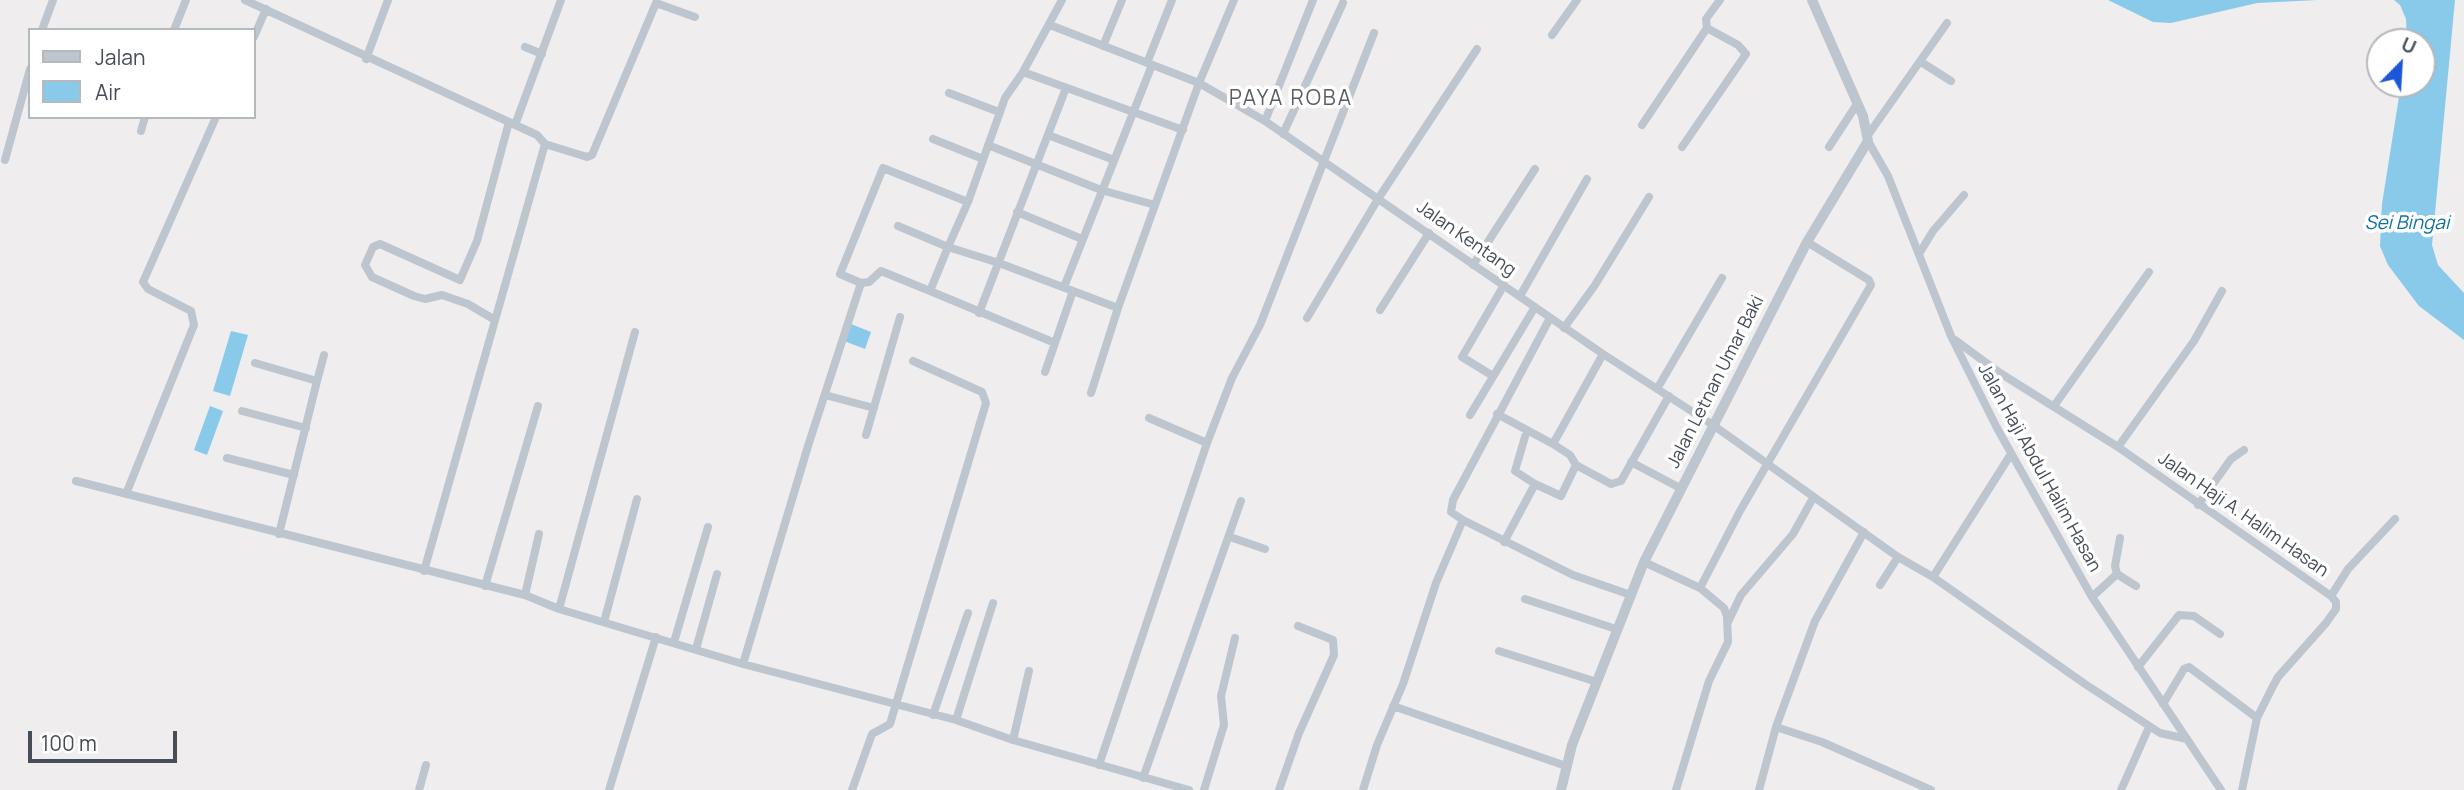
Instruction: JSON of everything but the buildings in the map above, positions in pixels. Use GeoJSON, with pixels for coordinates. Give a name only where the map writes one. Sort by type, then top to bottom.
{"type":"FeatureCollection","features":[{"type":"Feature","properties":{"kind":"street"},"geometry":{"type":"LineString","coordinates":[[43,28],[53,0]]}},
{"type":"Feature","properties":{"kind":"street"},"geometry":{"type":"LineString","coordinates":[[175,28],[186,0]]}},
{"type":"Feature","properties":{"kind":"street"},"geometry":{"type":"LineString","coordinates":[[245,0],[537,135],[545,144],[587,157],[592,155],[656,3],[695,17]]}},
{"type":"Feature","properties":{"kind":"street"},"geometry":{"type":"LineString","coordinates":[[366,58],[388,0]]}},
{"type":"Feature","properties":{"kind":"street"},"geometry":{"type":"LineString","coordinates":[[930,291],[968,202],[999,112],[1062,0]]}},
{"type":"Feature","properties":{"kind":"street"},"geometry":{"type":"LineString","coordinates":[[1103,46],[1122,0]]}},
{"type":"Feature","properties":{"kind":"street"},"geometry":{"type":"LineString","coordinates":[[1063,287],[1134,114],[1172,0]]}},
{"type":"Feature","properties":{"kind":"street"},"geometry":{"type":"LineString","coordinates":[[1091,393],[1118,308],[1199,83],[1234,0]]}},
{"type":"Feature","properties":{"kind":"street"},"geometry":{"type":"LineString","coordinates":[[1265,121],[1313,0]]}},
{"type":"Feature","properties":{"kind":"street"},"geometry":{"type":"LineString","coordinates":[[1552,35],[1577,0]]}},
{"type":"Feature","properties":{"kind":"street"},"geometry":{"type":"LineString","coordinates":[[1642,125],[1707,28],[1706,19],[1720,0]]}},
{"type":"Feature","properties":{"kind":"street"},"geometry":{"type":"LineString","coordinates":[[1812,0],[1857,104],[1868,138]]}},
{"type":"Feature","properties":{"kind":"street"},"geometry":{"type":"LineString","coordinates":[[495,320],[468,304],[442,295],[425,299],[414,296],[372,277],[365,265],[373,247],[380,244],[460,280],[477,241],[481,216],[512,124],[542,54],[559,1]]}},
{"type":"Feature","properties":{"kind":"street"},"geometry":{"type":"LineString","coordinates":[[1283,135],[1343,3]]}},
{"type":"Feature","properties":{"kind":"street"},"geometry":{"type":"LineString","coordinates":[[256,32],[266,9]]}},
{"type":"Feature","properties":{"kind":"street"},"geometry":{"type":"LineString","coordinates":[[1868,138],[1947,23]]}},
{"type":"Feature","properties":{"kind":"street","name":"Jalan Kentang"},"geometry":{"type":"LineString","coordinates":[[1050,25],[1199,83],[1265,121],[1564,328],[1713,425],[1812,498],[1835,509],[1898,557],[1933,577],[2149,727],[2160,733],[2187,739]]}},
{"type":"Feature","properties":{"kind":"street"},"geometry":{"type":"LineString","coordinates":[[1682,146],[1746,54],[1738,45],[1707,28]]}},
{"type":"Feature","properties":{"kind":"street"},"geometry":{"type":"LineString","coordinates":[[1099,765],[1207,443],[1232,378],[1260,325],[1374,33]]}},
{"type":"Feature","properties":{"kind":"street"},"geometry":{"type":"LineString","coordinates":[[525,47],[542,54]]}},
{"type":"Feature","properties":{"kind":"street"},"geometry":{"type":"LineString","coordinates":[[1307,318],[1378,199],[1477,50]]}},
{"type":"Feature","properties":{"kind":"street"},"geometry":{"type":"LineString","coordinates":[[1922,62],[1951,81]]}},
{"type":"Feature","properties":{"kind":"street"},"geometry":{"type":"LineString","coordinates":[[1023,72],[1183,131]]}},
{"type":"Feature","properties":{"kind":"street"},"geometry":{"type":"LineString","coordinates":[[5,160],[28,76]]}},
{"type":"Feature","properties":{"kind":"street"},"geometry":{"type":"LineString","coordinates":[[979,313],[1066,88]]}},
{"type":"Feature","properties":{"kind":"street"},"geometry":{"type":"LineString","coordinates":[[949,93],[999,112]]}},
{"type":"Feature","properties":{"kind":"street"},"geometry":{"type":"LineString","coordinates":[[1829,147],[1857,104]]}},
{"type":"Feature","properties":{"kind":"street"},"geometry":{"type":"LineString","coordinates":[[141,131],[144,119]]}},
{"type":"Feature","properties":{"kind":"street"},"geometry":{"type":"LineString","coordinates":[[126,494],[194,325],[191,312],[148,289],[143,282],[215,119]]}},
{"type":"Feature","properties":{"kind":"street"},"geometry":{"type":"LineString","coordinates":[[1048,135],[1114,160]]}},
{"type":"Feature","properties":{"kind":"street","name":"Jalan Letnan Umar Baki"},"geometry":{"type":"LineString","coordinates":[[1561,790],[1566,766],[1616,629],[1644,562],[1807,242],[1868,138]]}},
{"type":"Feature","properties":{"kind":"street","name":"Jalan Haji Abdul Halim Hasan"},"geometry":{"type":"LineString","coordinates":[[1868,138],[1888,176],[1951,336],[2011,454],[2092,597],[2221,790]]}},
{"type":"Feature","properties":{"kind":"street"},"geometry":{"type":"LineString","coordinates":[[933,139],[983,159]]}},
{"type":"Feature","properties":{"kind":"street"},"geometry":{"type":"LineString","coordinates":[[424,571],[545,144]]}},
{"type":"Feature","properties":{"kind":"street"},"geometry":{"type":"LineString","coordinates":[[988,145],[1101,190],[1155,205]]}},
{"type":"Feature","properties":{"kind":"street"},"geometry":{"type":"LineString","coordinates":[[968,202],[883,168],[840,274],[861,283],[872,282],[880,271],[1055,343]]}},
{"type":"Feature","properties":{"kind":"street"},"geometry":{"type":"LineString","coordinates":[[1472,265],[1535,169]]}},
{"type":"Feature","properties":{"kind":"street"},"geometry":{"type":"LineString","coordinates":[[1520,296],[1587,179]]}},
{"type":"Feature","properties":{"kind":"street"},"geometry":{"type":"LineString","coordinates":[[1919,254],[1933,231],[1964,195]]}},
{"type":"Feature","properties":{"kind":"street"},"geometry":{"type":"LineString","coordinates":[[1564,328],[1649,197]]}},
{"type":"Feature","properties":{"kind":"street"},"geometry":{"type":"LineString","coordinates":[[1017,212],[1082,239]]}},
{"type":"Feature","properties":{"kind":"street"},"geometry":{"type":"LineString","coordinates":[[898,226],[948,247],[999,262],[1118,308]]}},
{"type":"Feature","properties":{"kind":"street"},"geometry":{"type":"LineString","coordinates":[[1380,310],[1429,233]]}},
{"type":"Feature","properties":{"kind":"street"},"geometry":{"type":"LineString","coordinates":[[1700,588],[1730,529],[1871,285],[1868,280],[1807,242]]}},
{"type":"Feature","properties":{"kind":"street"},"geometry":{"type":"LineString","coordinates":[[2054,406],[2149,272]]}},
{"type":"Feature","properties":{"kind":"street"},"geometry":{"type":"LineString","coordinates":[[1657,389],[1722,278]]}},
{"type":"Feature","properties":{"kind":"street"},"geometry":{"type":"LineString","coordinates":[[743,664],[861,283]]}},
{"type":"Feature","properties":{"kind":"street"},"geometry":{"type":"LineString","coordinates":[[1493,376],[1462,357],[1504,285]]}},
{"type":"Feature","properties":{"kind":"street"},"geometry":{"type":"LineString","coordinates":[[1045,372],[1073,291]]}},
{"type":"Feature","properties":{"kind":"street"},"geometry":{"type":"LineString","coordinates":[[2118,447],[2194,341],[2222,291]]}},
{"type":"Feature","properties":{"kind":"street"},"geometry":{"type":"LineString","coordinates":[[1470,415],[1535,307]]}},
{"type":"Feature","properties":{"kind":"street"},"geometry":{"type":"LineString","coordinates":[[866,435],[900,317]]}},
{"type":"Feature","properties":{"kind":"street"},"geometry":{"type":"LineString","coordinates":[[1550,318],[1453,500],[1451,512],[1504,542],[1573,575],[1631,595]]}},
{"type":"Feature","properties":{"kind":"street"},"geometry":{"type":"LineString","coordinates":[[559,608],[635,332]]}},
{"type":"Feature","properties":{"kind":"street","name":"Jalan Haji A. Halim Hasan"},"geometry":{"type":"LineString","coordinates":[[1951,336],[1972,355],[2118,447],[2331,596],[2336,608],[2278,677],[2257,718],[2242,790]]}},
{"type":"Feature","properties":{"kind":"street"},"geometry":{"type":"LineString","coordinates":[[1553,444],[1603,354]]}},
{"type":"Feature","properties":{"kind":"street"},"geometry":{"type":"LineString","coordinates":[[279,534],[324,355]]}},
{"type":"Feature","properties":{"kind":"street"},"geometry":{"type":"LineString","coordinates":[[852,790],[872,734],[888,727],[896,704],[954,518],[986,400],[978,389],[914,361]]}},
{"type":"Feature","properties":{"kind":"street"},"geometry":{"type":"LineString","coordinates":[[255,363],[317,381]]}},
{"type":"Feature","properties":{"kind":"street"},"geometry":{"type":"LineString","coordinates":[[825,395],[874,408]]}},
{"type":"Feature","properties":{"kind":"street"},"geometry":{"type":"LineString","coordinates":[[1497,414],[1553,444],[1570,455],[1576,465],[1611,484],[1620,481],[1669,396]]}},
{"type":"Feature","properties":{"kind":"street"},"geometry":{"type":"LineString","coordinates":[[485,586],[538,407]]}},
{"type":"Feature","properties":{"kind":"street"},"geometry":{"type":"LineString","coordinates":[[242,411],[306,428]]}},
{"type":"Feature","properties":{"kind":"street"},"geometry":{"type":"LineString","coordinates":[[1149,418],[1207,443]]}},
{"type":"Feature","properties":{"kind":"street"},"geometry":{"type":"LineString","coordinates":[[1527,430],[1515,471],[1561,496],[1576,465]]}},
{"type":"Feature","properties":{"kind":"street"},"geometry":{"type":"LineString","coordinates":[[2198,505],[2231,459],[2244,450]]}},
{"type":"Feature","properties":{"kind":"street"},"geometry":{"type":"LineString","coordinates":[[1933,577],[2011,454]]}},
{"type":"Feature","properties":{"kind":"street"},"geometry":{"type":"LineString","coordinates":[[227,458],[293,475]]}},
{"type":"Feature","properties":{"kind":"street"},"geometry":{"type":"LineString","coordinates":[[1631,462],[1680,488]]}},
{"type":"Feature","properties":{"kind":"street"},"geometry":{"type":"LineString","coordinates":[[76,481],[525,595],[559,608],[743,664],[956,720],[1013,740],[1189,790]]}},
{"type":"Feature","properties":{"kind":"street"},"geometry":{"type":"LineString","coordinates":[[1504,542],[1535,484]]}},
{"type":"Feature","properties":{"kind":"street"},"geometry":{"type":"LineString","coordinates":[[1727,622],[1741,595],[1793,534],[1812,498]]}},
{"type":"Feature","properties":{"kind":"street"},"geometry":{"type":"LineString","coordinates":[[604,622],[637,499]]}},
{"type":"Feature","properties":{"kind":"street"},"geometry":{"type":"LineString","coordinates":[[1143,778],[1241,501]]}},
{"type":"Feature","properties":{"kind":"street"},"geometry":{"type":"LineString","coordinates":[[2331,596],[2348,569],[2395,519]]}},
{"type":"Feature","properties":{"kind":"street"},"geometry":{"type":"LineString","coordinates":[[1363,790],[1436,583],[1463,520]]}},
{"type":"Feature","properties":{"kind":"street"},"geometry":{"type":"LineString","coordinates":[[674,642],[708,527]]}},
{"type":"Feature","properties":{"kind":"street"},"geometry":{"type":"LineString","coordinates":[[1759,790],[1776,727],[1815,621],[1864,532]]}},
{"type":"Feature","properties":{"kind":"street"},"geometry":{"type":"LineString","coordinates":[[525,595],[539,534]]}},
{"type":"Feature","properties":{"kind":"street"},"geometry":{"type":"LineString","coordinates":[[1230,537],[1265,549]]}},
{"type":"Feature","properties":{"kind":"street"},"geometry":{"type":"LineString","coordinates":[[2120,538],[2115,566],[2117,574],[2136,586]]}},
{"type":"Feature","properties":{"kind":"street"},"geometry":{"type":"LineString","coordinates":[[1880,585],[1898,557]]}},
{"type":"Feature","properties":{"kind":"street"},"geometry":{"type":"LineString","coordinates":[[1644,562],[1700,588],[1724,608],[1727,622],[1728,642],[1709,681],[1676,790]]}},
{"type":"Feature","properties":{"kind":"street"},"geometry":{"type":"LineString","coordinates":[[696,649],[717,574]]}},
{"type":"Feature","properties":{"kind":"street"},"geometry":{"type":"LineString","coordinates":[[2092,597],[2117,574]]}},
{"type":"Feature","properties":{"kind":"street"},"geometry":{"type":"LineString","coordinates":[[1525,599],[1616,629]]}},
{"type":"Feature","properties":{"kind":"street"},"geometry":{"type":"LineString","coordinates":[[956,720],[993,603]]}},
{"type":"Feature","properties":{"kind":"street"},"geometry":{"type":"LineString","coordinates":[[933,715],[968,613]]}},
{"type":"Feature","properties":{"kind":"street"},"geometry":{"type":"LineString","coordinates":[[2138,667],[2179,615],[2194,616],[2220,634]]}},
{"type":"Feature","properties":{"kind":"street"},"geometry":{"type":"LineString","coordinates":[[1279,790],[1299,733],[1334,655],[1333,640],[1298,626]]}},
{"type":"Feature","properties":{"kind":"street"},"geometry":{"type":"LineString","coordinates":[[609,790],[656,637]]}},
{"type":"Feature","properties":{"kind":"street"},"geometry":{"type":"LineString","coordinates":[[1204,790],[1224,725],[1221,696],[1235,638]]}},
{"type":"Feature","properties":{"kind":"street"},"geometry":{"type":"LineString","coordinates":[[1499,651],[1597,682]]}},
{"type":"Feature","properties":{"kind":"street"},"geometry":{"type":"LineString","coordinates":[[2163,704],[2184,669],[2189,667],[2257,718]]}},
{"type":"Feature","properties":{"kind":"street"},"geometry":{"type":"LineString","coordinates":[[1013,740],[1029,671]]}},
{"type":"Feature","properties":{"kind":"street"},"geometry":{"type":"LineString","coordinates":[[1393,706],[1566,766]]}},
{"type":"Feature","properties":{"kind":"street"},"geometry":{"type":"LineString","coordinates":[[1776,727],[1822,742],[1931,790]]}},
{"type":"Feature","properties":{"kind":"street"},"geometry":{"type":"LineString","coordinates":[[2121,790],[2149,727]]}},
{"type":"Feature","properties":{"kind":"street"},"geometry":{"type":"LineString","coordinates":[[419,790],[426,765]]}},
{"type":"Feature","properties":{"kind":"water"},"geometry":{"type":"Polygon","coordinates":[[[2108,0],[2317,0],[2257,3],[2171,23],[2153,22],[2108,0]]]}},
{"type":"Feature","properties":{"kind":"water","name":"Sei Bingai"},"geometry":{"type":"Polygon","coordinates":[[[2394,0],[2455,0],[2432,245],[2438,265],[2464,293],[2464,340],[2419,306],[2388,265],[2380,246],[2382,204],[2399,98],[2436,98],[2436,28],[2406,28],[2400,5],[2394,0]]]}},
{"type":"Feature","properties":{"kind":"water"},"geometry":{"type":"Polygon","coordinates":[[[851,324],[871,332],[865,349],[844,341],[851,324]]]}},
{"type":"Feature","properties":{"kind":"water"},"geometry":{"type":"Polygon","coordinates":[[[231,331],[248,335],[230,396],[213,391],[231,331]]]}},
{"type":"Feature","properties":{"kind":"water"},"geometry":{"type":"Polygon","coordinates":[[[210,406],[223,411],[207,455],[194,450],[210,406]]]}},
{"type":"Feature","properties":{"kind":"district","name":"PAYA ROBA"},"geometry":{"type":"Point","coordinates":[1291,99]}}]}
